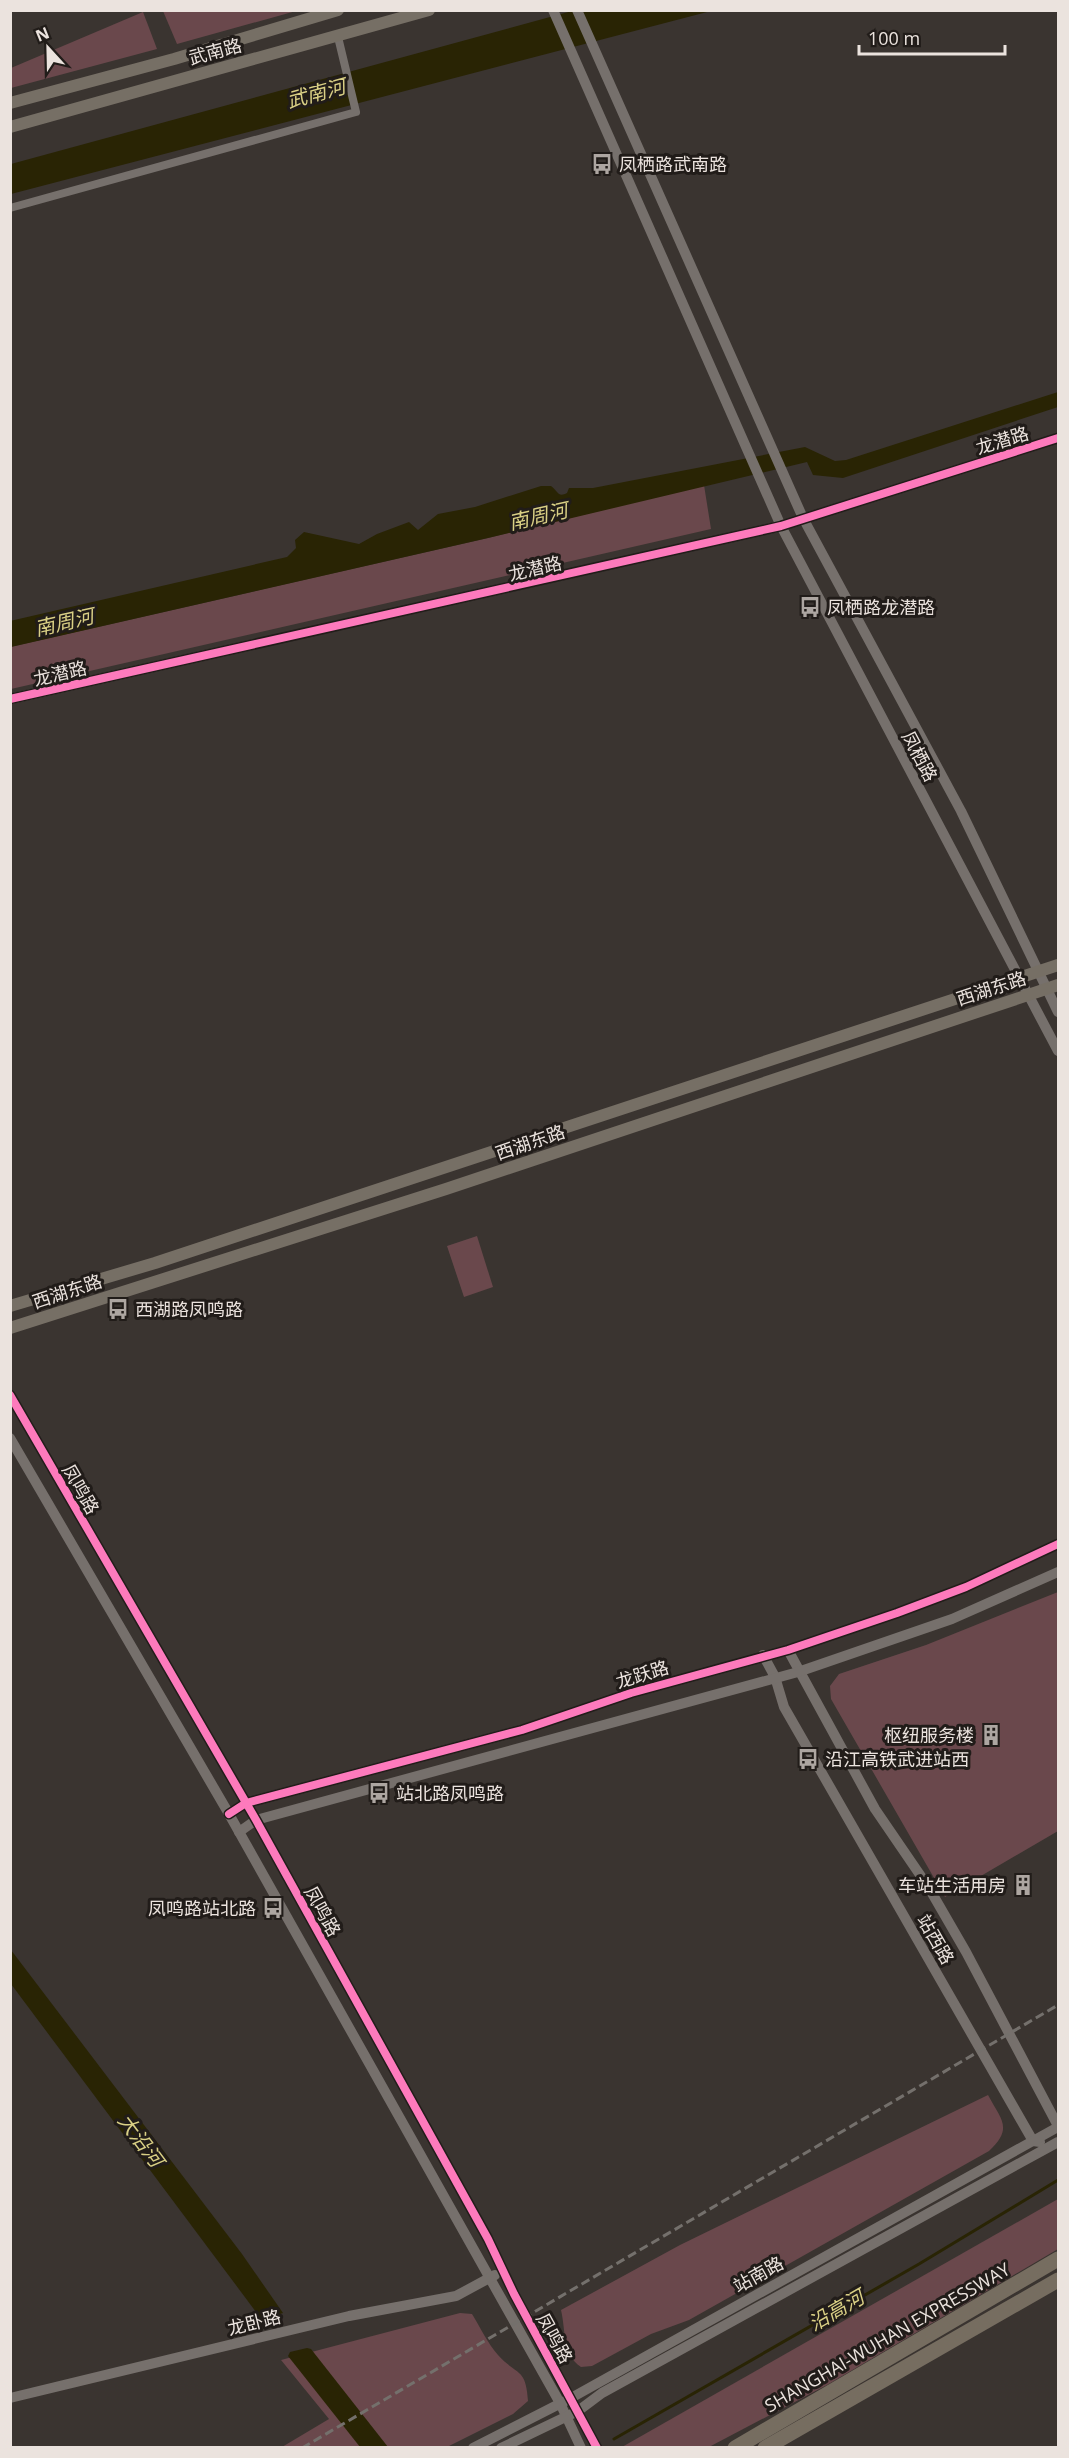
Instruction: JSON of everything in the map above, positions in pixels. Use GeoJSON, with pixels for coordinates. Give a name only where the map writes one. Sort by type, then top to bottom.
{"type":"FeatureCollection","features":[{"type":"Feature","properties":{"kind":"highway","name":"SHANGHAI-WUHAN EXPRESSWAY"},"geometry":{"type":"LineString","coordinates":[[735,2448],[1059,2259]]}},
{"type":"Feature","properties":{"kind":"highway","name":"SHANGHAI-WUHAN EXPRESSWAY"},"geometry":{"type":"LineString","coordinates":[[765,2448],[1059,2280]]}},
{"type":"Feature","properties":{"kind":"main road","name":"武南路"},"geometry":{"type":"LineString","coordinates":[[10,103],[174,59],[338,10]]}},
{"type":"Feature","properties":{"kind":"main road","name":"武南路"},"geometry":{"type":"LineString","coordinates":[[10,127],[429,10]]}},
{"type":"Feature","properties":{"kind":"main road","name":"西湖东路"},"geometry":{"type":"LineString","coordinates":[[10,1306],[155,1263],[1059,965]]}},
{"type":"Feature","properties":{"kind":"main road","name":"西湖东路"},"geometry":{"type":"LineString","coordinates":[[10,1328],[446,1190],[1052,987]]}},
{"type":"Feature","properties":{"kind":"street","name":"凤栖路"},"geometry":{"type":"LineString","coordinates":[[553,10],[780,526],[1026,995],[1059,1051]]}},
{"type":"Feature","properties":{"kind":"street","name":"凤栖路"},"geometry":{"type":"LineString","coordinates":[[577,10],[803,518],[961,811],[1038,972],[1052,987],[1059,1012]]}},
{"type":"Feature","properties":{"kind":"street"},"geometry":{"type":"LineString","coordinates":[[10,208],[356,112],[338,37]]}},
{"type":"Feature","properties":{"kind":"street","name":"龙潜路"},"geometry":{"type":"LineString","coordinates":[[10,699],[780,526],[1059,438]]}},
{"type":"Feature","properties":{"kind":"street","name":"凤鸣路"},"geometry":{"type":"LineString","coordinates":[[10,1395],[256,1820],[488,2239],[502,2271],[597,2448]]}},
{"type":"Feature","properties":{"kind":"street","name":"凤鸣路"},"geometry":{"type":"LineString","coordinates":[[10,1438],[239,1832],[560,2403],[581,2448]]}},
{"type":"Feature","properties":{"kind":"street","name":"龙跃路"},"geometry":{"type":"LineString","coordinates":[[228,1814],[246,1803],[522,1730],[631,1693],[788,1650],[956,1590],[1059,1544]]}},
{"type":"Feature","properties":{"kind":"street","name":"龙跃路"},"geometry":{"type":"LineString","coordinates":[[239,1832],[256,1820],[798,1672],[952,1619],[1059,1572]]}},
{"type":"Feature","properties":{"kind":"street","name":"站西路"},"geometry":{"type":"LineString","coordinates":[[788,1650],[875,1809],[929,1888],[1059,2127]]}},
{"type":"Feature","properties":{"kind":"street","name":"站西路"},"geometry":{"type":"LineString","coordinates":[[763,1655],[775,1677],[784,1707],[1033,2140]]}},
{"type":"Feature","properties":{"kind":"street"},"geometry":{"type":"LineString","coordinates":[[1033,2140],[1055,2143],[1059,2127]]}},
{"type":"Feature","properties":{"kind":"street","name":"站南路"},"geometry":{"type":"LineString","coordinates":[[474,2448],[571,2398],[1059,2127]]}},
{"type":"Feature","properties":{"kind":"street","name":"站南路"},"geometry":{"type":"LineString","coordinates":[[501,2448],[578,2411],[613,2387],[1055,2143]]}},
{"type":"Feature","properties":{"kind":"street","name":"龙卧路"},"geometry":{"type":"LineString","coordinates":[[10,2397],[349,2316],[456,2295],[502,2271]]}},
{"type":"Feature","properties":{"kind":"shaded area"},"geometry":{"type":"Polygon","coordinates":[[[163,11],[296,11],[177,44],[163,11]]]}},
{"type":"Feature","properties":{"kind":"shaded area"},"geometry":{"type":"Polygon","coordinates":[[[143,12],[157,49],[11,88],[11,68],[143,12]]]}},
{"type":"Feature","properties":{"kind":"shaded area"},"geometry":{"type":"Polygon","coordinates":[[[704,485],[711,529],[11,689],[10,647],[488,538],[704,485]]]}},
{"type":"Feature","properties":{"kind":"shaded area"},"geometry":{"type":"Polygon","coordinates":[[[477,1236],[493,1287],[464,1297],[447,1246],[477,1236]]]}},
{"type":"Feature","properties":{"kind":"shaded area"},"geometry":{"type":"Polygon","coordinates":[[[1058,1592],[1058,1831],[945,1897],[831,1699],[830,1686],[839,1674],[926,1645],[1058,1592]]]}},
{"type":"Feature","properties":{"kind":"shaded area"},"geometry":{"type":"Polygon","coordinates":[[[988,2095],[1003,2124],[1001,2136],[989,2151],[689,2320],[651,2334],[592,2366],[581,2367],[571,2356],[566,2342],[561,2310],[680,2245],[988,2095]]]}},
{"type":"Feature","properties":{"kind":"shaded area"},"geometry":{"type":"Polygon","coordinates":[[[1058,2199],[1058,2249],[827,2385],[709,2447],[622,2447],[1058,2199]]]}},
{"type":"Feature","properties":{"kind":"shaded area"},"geometry":{"type":"Polygon","coordinates":[[[460,2313],[472,2314],[494,2351],[523,2377],[528,2401],[513,2414],[447,2447],[282,2447],[329,2419],[281,2360],[460,2313]]]}},
{"type":"Feature","properties":{"kind":"water","name":"武南河"},"geometry":{"type":"Polygon","coordinates":[[[572,11],[711,11],[11,194],[11,164],[572,11]]]}},
{"type":"Feature","properties":{"kind":"water","name":"南周河"},"geometry":{"type":"Polygon","coordinates":[[[1058,392],[1058,407],[843,478],[813,475],[807,462],[488,538],[11,647],[10,621],[287,557],[296,548],[295,540],[304,532],[359,544],[377,534],[409,522],[418,530],[438,514],[475,507],[541,486],[551,486],[562,495],[567,493],[569,488],[593,488],[805,447],[835,461],[846,460],[1058,392]]]}},
{"type":"Feature","properties":{"kind":"water","name":"大沿河"},"geometry":{"type":"Polygon","coordinates":[[[11,1950],[242,2254],[283,2313],[262,2320],[11,1984],[11,1950]]]}},
{"type":"Feature","properties":{"kind":"water"},"geometry":{"type":"Polygon","coordinates":[[[311,2349],[388,2447],[360,2447],[288,2356],[290,2352],[311,2349]]]}},
{"type":"Feature","properties":{"kind":"waterway","name":"沿高河"},"geometry":{"type":"LineString","coordinates":[[614,2439],[919,2264],[1058,2180]]}},
{"type":"Feature","properties":{"kind":"railway"},"geometry":{"type":"LineString","coordinates":[[302,2448],[1058,2005]]}},
{"type":"Feature","properties":{"kind":"cycle path"},"geometry":{"type":"LineString","coordinates":[[10,699],[781,526],[1058,438]]}},
{"type":"Feature","properties":{"kind":"cycle path"},"geometry":{"type":"LineString","coordinates":[[10,1395],[256,1820],[488,2239],[514,2294],[597,2448]]}},
{"type":"Feature","properties":{"kind":"cycle path"},"geometry":{"type":"LineString","coordinates":[[229,1814],[246,1803],[522,1730],[631,1693],[788,1650],[966,1587],[1058,1544]]}},
{"type":"Feature","properties":{"kind":"place","name":"凤栖路武南路"},"geometry":{"type":"Point","coordinates":[602,164]}},
{"type":"Feature","properties":{"kind":"place","name":"凤栖路龙潜路"},"geometry":{"type":"Point","coordinates":[810,607]}},
{"type":"Feature","properties":{"kind":"place","name":"西湖路凤鸣路"},"geometry":{"type":"Point","coordinates":[118,1309]}},
{"type":"Feature","properties":{"kind":"place","name":"枢纽服务楼"},"geometry":{"type":"Point","coordinates":[991,1735]}},
{"type":"Feature","properties":{"kind":"place","name":"沿江高铁武进站西"},"geometry":{"type":"Point","coordinates":[808,1759]}},
{"type":"Feature","properties":{"kind":"place","name":"站北路凤鸣路"},"geometry":{"type":"Point","coordinates":[379,1793]}},
{"type":"Feature","properties":{"kind":"place","name":"车站生活用房"},"geometry":{"type":"Point","coordinates":[1023,1885]}},
{"type":"Feature","properties":{"kind":"place","name":"凤鸣路站北路"},"geometry":{"type":"Point","coordinates":[273,1908]}}]}
